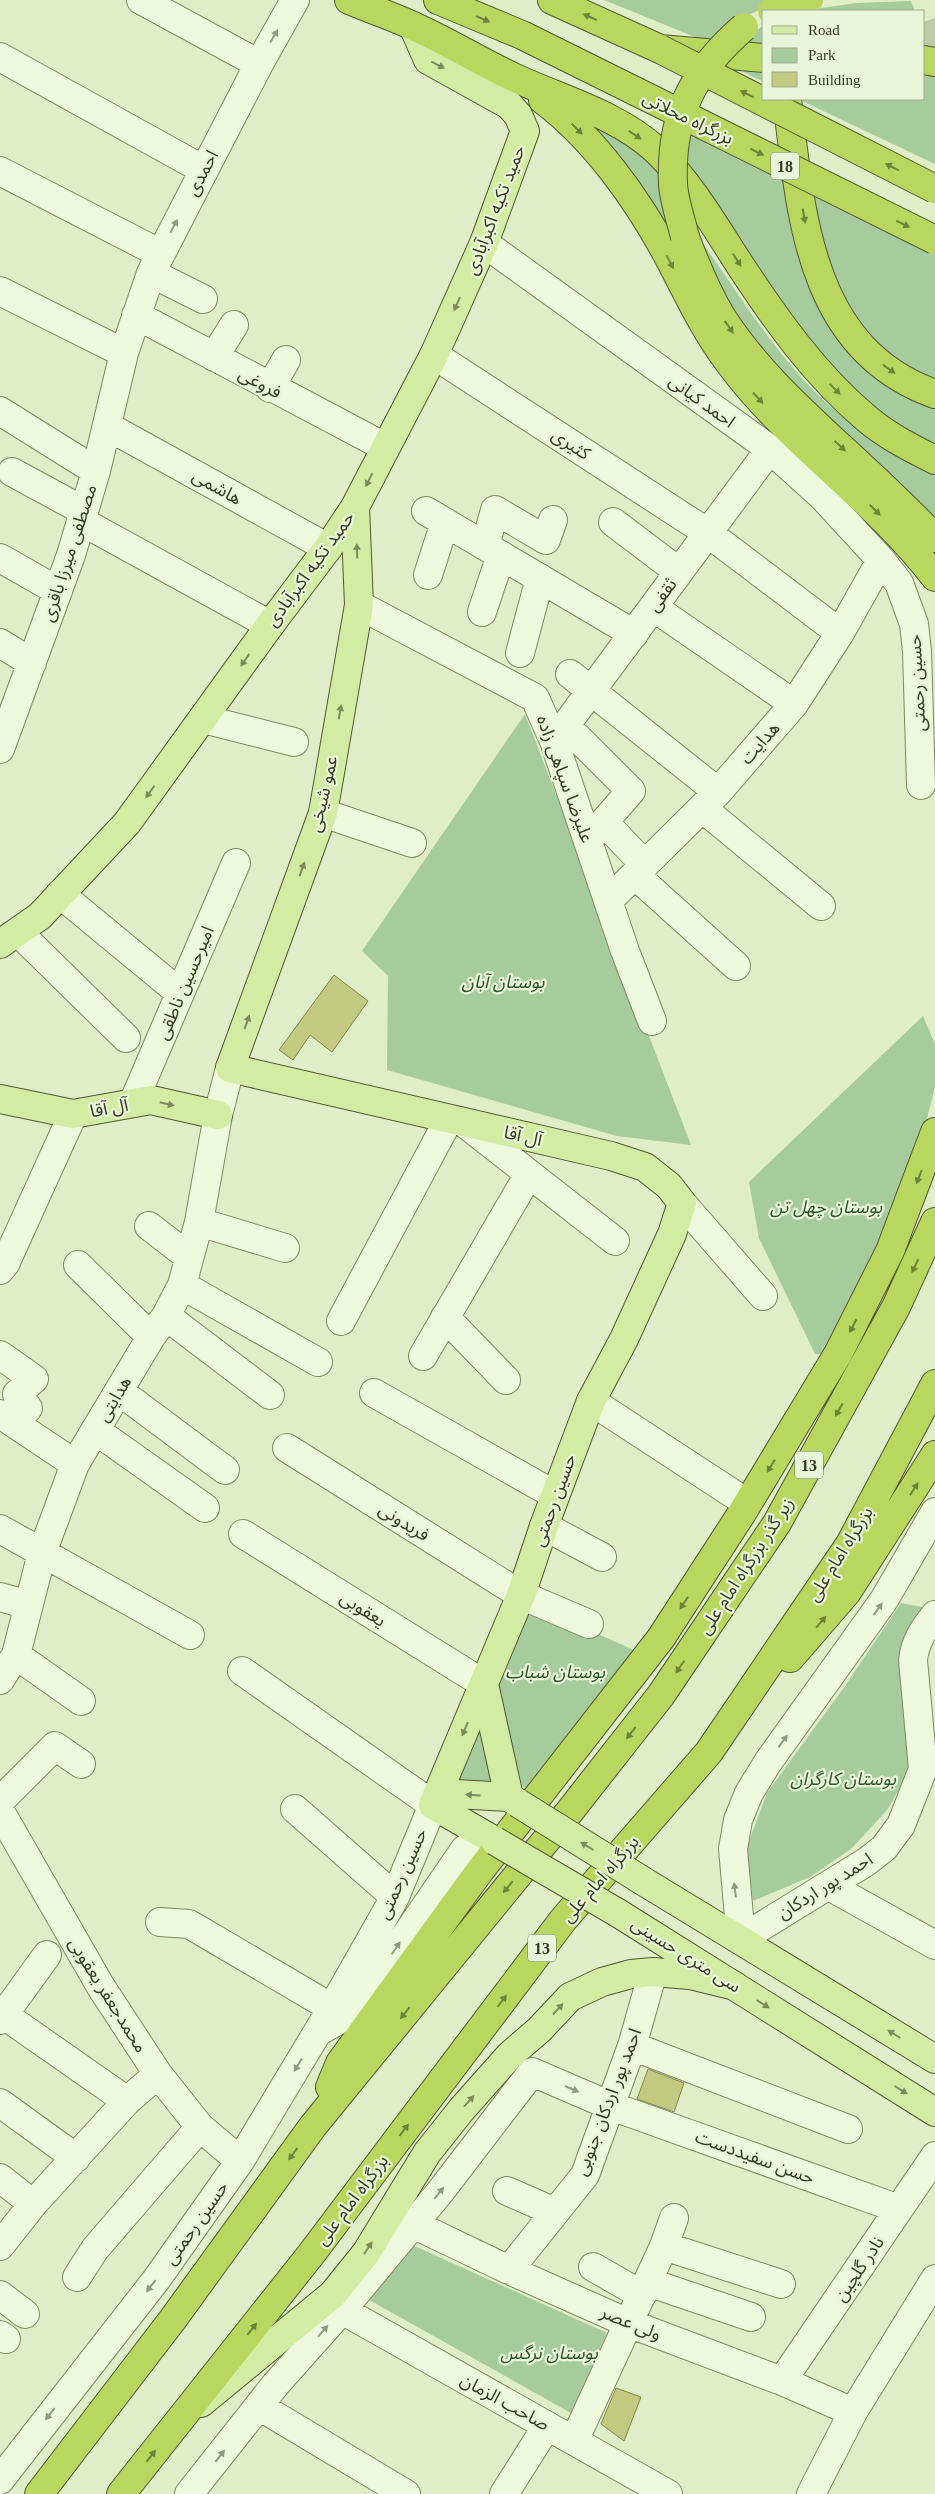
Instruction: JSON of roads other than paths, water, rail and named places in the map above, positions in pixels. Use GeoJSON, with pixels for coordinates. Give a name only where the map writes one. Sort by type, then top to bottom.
{"type":"FeatureCollection","features":[{"type":"Feature","properties":{"kind":"highway"},"geometry":{"type":"LineString","coordinates":[[349,0],[414,26],[512,76],[600,115],[625,128],[656,150],[688,186],[800,351],[832,386],[867,419],[907,446],[935,460]]}},
{"type":"Feature","properties":{"kind":"highway","name":"بزرگراه محلاتی"},"geometry":{"type":"LineString","coordinates":[[438,0],[522,35],[935,240]]}},
{"type":"Feature","properties":{"kind":"highway"},"geometry":{"type":"LineString","coordinates":[[552,0],[660,49],[935,189]]}},
{"type":"Feature","properties":{"kind":"highway"},"geometry":{"type":"LineString","coordinates":[[775,10],[810,0]]}},
{"type":"Feature","properties":{"kind":"highway"},"geometry":{"type":"LineString","coordinates":[[762,16],[727,42],[707,63],[691,87],[682,108],[675,138],[673,186],[684,237],[701,276],[722,316],[777,388],[901,503],[935,538]]}},
{"type":"Feature","properties":{"kind":"highway"},"geometry":{"type":"LineString","coordinates":[[660,49],[762,58]]}},
{"type":"Feature","properties":{"kind":"highway"},"geometry":{"type":"LineString","coordinates":[[512,76],[561,113],[590,142],[608,165],[666,254],[701,320],[728,361],[759,399],[899,534],[935,577]]}},
{"type":"Feature","properties":{"kind":"highway"},"geometry":{"type":"LineString","coordinates":[[787,100],[807,238],[821,282],[837,315],[857,342],[876,359],[906,380],[935,394]]}},
{"type":"Feature","properties":{"kind":"highway"},"geometry":{"type":"LineString","coordinates":[[313,2126],[340,2063],[479,1872],[661,1638],[778,1456],[811,1396],[838,1354],[890,1251],[935,1132]]}},
{"type":"Feature","properties":{"kind":"highway","name":"زیر گذر بزرگراه امام علی"},"geometry":{"type":"LineString","coordinates":[[313,2126],[570,1811],[661,1694],[777,1523],[896,1306],[935,1222]]}},
{"type":"Feature","properties":{"kind":"highway","name":"بزرگراه امام علی"},"geometry":{"type":"LineString","coordinates":[[121,2494],[312,2253],[563,1920],[709,1752],[850,1544],[935,1384]]}},
{"type":"Feature","properties":{"kind":"highway"},"geometry":{"type":"LineString","coordinates":[[709,1752],[847,1592],[935,1455]]}},
{"type":"Feature","properties":{"kind":"highway","name":"13"},"geometry":{"type":"LineString","coordinates":[[39,2494],[172,2319],[313,2126]]}},
{"type":"Feature","properties":{"kind":"main road","name":"حمید تکیه اکبرآبادی"},"geometry":{"type":"LineString","coordinates":[[9,938],[40,916],[127,823],[270,624],[328,548],[355,507],[434,355],[484,243],[525,131],[518,115],[508,105],[428,60],[414,26]]}},
{"type":"Feature","properties":{"kind":"main road","name":"عمو شیخی"},"geometry":{"type":"LineString","coordinates":[[230,1068],[323,813],[359,604],[355,507]]}},
{"type":"Feature","properties":{"kind":"main road","name":"آل آقا"},"geometry":{"type":"LineString","coordinates":[[230,1068],[611,1156],[645,1167],[668,1186],[682,1203]]}},
{"type":"Feature","properties":{"kind":"main road","name":"آل آقا"},"geometry":{"type":"LineString","coordinates":[[0,1099],[73,1114],[150,1100],[218,1115]]}},
{"type":"Feature","properties":{"kind":"main road","name":"حسین رحمتی"},"geometry":{"type":"LineString","coordinates":[[435,1799],[521,1595],[555,1495],[591,1401],[640,1304],[672,1234],[682,1203]]}},
{"type":"Feature","properties":{"kind":"main road"},"geometry":{"type":"LineString","coordinates":[[484,1684],[513,1800]]}},
{"type":"Feature","properties":{"kind":"main road"},"geometry":{"type":"LineString","coordinates":[[435,1799],[513,1800],[935,2059]]}},
{"type":"Feature","properties":{"kind":"main road","name":"سی متری حسینی"},"geometry":{"type":"LineString","coordinates":[[435,1799],[492,1839],[618,1913],[935,2112]]}},
{"type":"Feature","properties":{"kind":"main road"},"geometry":{"type":"LineString","coordinates":[[178,2421],[333,2294],[366,2253],[427,2153],[456,2116],[510,2055],[570,1997],[602,1982],[631,1974],[653,1972],[690,1976],[735,1986]]}},
{"type":"Feature","properties":{"kind":"street"},"geometry":{"type":"LineString","coordinates":[[141,0],[259,64]]}},
{"type":"Feature","properties":{"kind":"street","name":"احمدی"},"geometry":{"type":"LineString","coordinates":[[124,353],[155,263],[259,64],[295,0]]}},
{"type":"Feature","properties":{"kind":"street"},"geometry":{"type":"LineString","coordinates":[[0,56],[204,170]]}},
{"type":"Feature","properties":{"kind":"street"},"geometry":{"type":"LineString","coordinates":[[0,171],[155,263],[203,299]]}},
{"type":"Feature","properties":{"kind":"street","name":"احمد کیانی"},"geometry":{"type":"LineString","coordinates":[[484,243],[770,449],[822,496],[881,560],[899,583]]}},
{"type":"Feature","properties":{"kind":"street"},"geometry":{"type":"LineString","coordinates":[[0,291],[124,353]]}},
{"type":"Feature","properties":{"kind":"street","name":"فروغی"},"geometry":{"type":"LineString","coordinates":[[136,316],[385,447]]}},
{"type":"Feature","properties":{"kind":"street"},"geometry":{"type":"LineString","coordinates":[[214,357],[234,325]]}},
{"type":"Feature","properties":{"kind":"street","name":"مصطفی میرزا باقری"},"geometry":{"type":"LineString","coordinates":[[0,749],[58,592],[82,516],[96,471],[124,353]]}},
{"type":"Feature","properties":{"kind":"street","name":"کثیری"},"geometry":{"type":"LineString","coordinates":[[434,355],[708,533],[840,633]]}},
{"type":"Feature","properties":{"kind":"street"},"geometry":{"type":"LineString","coordinates":[[270,388],[286,360]]}},
{"type":"Feature","properties":{"kind":"street"},"geometry":{"type":"LineString","coordinates":[[0,411],[96,471]]}},
{"type":"Feature","properties":{"kind":"street","name":"هاشمی"},"geometry":{"type":"LineString","coordinates":[[106,426],[328,548]]}},
{"type":"Feature","properties":{"kind":"street","name":"ثقفی"},"geometry":{"type":"LineString","coordinates":[[559,735],[770,449]]}},
{"type":"Feature","properties":{"kind":"street"},"geometry":{"type":"LineString","coordinates":[[12,472],[82,516],[270,624]]}},
{"type":"Feature","properties":{"kind":"street"},"geometry":{"type":"LineString","coordinates":[[482,612],[493,550],[495,510],[546,540],[553,520]]}},
{"type":"Feature","properties":{"kind":"street"},"geometry":{"type":"LineString","coordinates":[[428,575],[435,516],[634,634]]}},
{"type":"Feature","properties":{"kind":"street"},"geometry":{"type":"LineString","coordinates":[[613,522],[679,572]]}},
{"type":"Feature","properties":{"kind":"street"},"geometry":{"type":"LineString","coordinates":[[0,558],[58,592]]}},
{"type":"Feature","properties":{"kind":"street","name":"هدایت"},"geometry":{"type":"LineString","coordinates":[[608,901],[710,800],[794,704],[840,633],[881,560]]}},
{"type":"Feature","properties":{"kind":"street"},"geometry":{"type":"LineString","coordinates":[[520,653],[540,578]]}},
{"type":"Feature","properties":{"kind":"street","name":"حسین رحمتی"},"geometry":{"type":"LineString","coordinates":[[899,583],[914,624],[917,651],[921,785]]}},
{"type":"Feature","properties":{"kind":"street","name":"علیرضا سپاهی زاده"},"geometry":{"type":"LineString","coordinates":[[359,604],[535,698],[559,735],[596,831],[608,901],[652,1021]]}},
{"type":"Feature","properties":{"kind":"street"},"geometry":{"type":"LineString","coordinates":[[654,607],[794,704]]}},
{"type":"Feature","properties":{"kind":"street"},"geometry":{"type":"LineString","coordinates":[[1,646],[32,663]]}},
{"type":"Feature","properties":{"kind":"street"},"geometry":{"type":"LineString","coordinates":[[570,674],[592,691],[710,800],[821,906]]}},
{"type":"Feature","properties":{"kind":"street"},"geometry":{"type":"LineString","coordinates":[[203,719],[294,742]]}},
{"type":"Feature","properties":{"kind":"street"},"geometry":{"type":"LineString","coordinates":[[559,735],[577,737],[630,792],[596,831],[640,870],[736,966]]}},
{"type":"Feature","properties":{"kind":"street"},"geometry":{"type":"LineString","coordinates":[[323,813],[412,843]]}},
{"type":"Feature","properties":{"kind":"street","name":"امیرحسین ناطقی"},"geometry":{"type":"LineString","coordinates":[[134,1103],[236,863]]}},
{"type":"Feature","properties":{"kind":"street"},"geometry":{"type":"LineString","coordinates":[[60,894],[180,993]]}},
{"type":"Feature","properties":{"kind":"street"},"geometry":{"type":"LineString","coordinates":[[9,938],[126,1038]]}},
{"type":"Feature","properties":{"kind":"street","name":"هدایتی"},"geometry":{"type":"LineString","coordinates":[[0,1680],[16,1655],[42,1553],[75,1464],[182,1285],[199,1222],[218,1115],[230,1068]]}},
{"type":"Feature","properties":{"kind":"street"},"geometry":{"type":"LineString","coordinates":[[0,1270],[5,1264],[73,1114]]}},
{"type":"Feature","properties":{"kind":"street"},"geometry":{"type":"LineString","coordinates":[[341,1321],[456,1120],[615,1240]]}},
{"type":"Feature","properties":{"kind":"street"},"geometry":{"type":"LineString","coordinates":[[422,1356],[529,1174]]}},
{"type":"Feature","properties":{"kind":"street","name":"آل آقا"},"geometry":{"type":"LineString","coordinates":[[682,1203],[764,1296]]}},
{"type":"Feature","properties":{"kind":"street"},"geometry":{"type":"LineString","coordinates":[[199,1222],[285,1248]]}},
{"type":"Feature","properties":{"kind":"street"},"geometry":{"type":"LineString","coordinates":[[149,1226],[189,1257]]}},
{"type":"Feature","properties":{"kind":"street"},"geometry":{"type":"LineString","coordinates":[[78,1265],[158,1327],[270,1395]]}},
{"type":"Feature","properties":{"kind":"street"},"geometry":{"type":"LineString","coordinates":[[182,1285],[318,1362]]}},
{"type":"Feature","properties":{"kind":"street"},"geometry":{"type":"LineString","coordinates":[[445,1317],[506,1380]]}},
{"type":"Feature","properties":{"kind":"street"},"geometry":{"type":"LineString","coordinates":[[0,1355],[34,1379],[17,1394],[28,1408],[8,1418],[75,1464]]}},
{"type":"Feature","properties":{"kind":"street"},"geometry":{"type":"LineString","coordinates":[[119,1391],[225,1470]]}},
{"type":"Feature","properties":{"kind":"street"},"geometry":{"type":"LineString","coordinates":[[374,1393],[555,1495]]}},
{"type":"Feature","properties":{"kind":"street"},"geometry":{"type":"LineString","coordinates":[[591,1401],[744,1501]]}},
{"type":"Feature","properties":{"kind":"street"},"geometry":{"type":"LineString","coordinates":[[95,1430],[205,1508]]}},
{"type":"Feature","properties":{"kind":"street","name":"فریدونی"},"geometry":{"type":"LineString","coordinates":[[287,1448],[521,1595],[589,1624]]}},
{"type":"Feature","properties":{"kind":"street"},"geometry":{"type":"LineString","coordinates":[[741,1939],[733,1849],[738,1820],[749,1793],[768,1762],[884,1600],[935,1512]]}},
{"type":"Feature","properties":{"kind":"street"},"geometry":{"type":"LineString","coordinates":[[544,1526],[602,1557]]}},
{"type":"Feature","properties":{"kind":"street"},"geometry":{"type":"LineString","coordinates":[[0,1529],[190,1635]]}},
{"type":"Feature","properties":{"kind":"street","name":"یعقوبی"},"geometry":{"type":"LineString","coordinates":[[243,1534],[484,1684]]}},
{"type":"Feature","properties":{"kind":"street"},"geometry":{"type":"LineString","coordinates":[[0,1596],[28,1605]]}},
{"type":"Feature","properties":{"kind":"street","name":"احمد پور اردکان"},"geometry":{"type":"LineString","coordinates":[[741,1939],[829,1886],[884,1848],[901,1825],[923,1769],[913,1660],[914,1649],[920,1635],[935,1614]]}},
{"type":"Feature","properties":{"kind":"street"},"geometry":{"type":"LineString","coordinates":[[16,1655],[81,1701]]}},
{"type":"Feature","properties":{"kind":"street"},"geometry":{"type":"LineString","coordinates":[[242,1672],[435,1799]]}},
{"type":"Feature","properties":{"kind":"street"},"geometry":{"type":"LineString","coordinates":[[0,1801],[55,1746],[80,1764]]}},
{"type":"Feature","properties":{"kind":"street","name":"حسین رحمتی"},"geometry":{"type":"LineString","coordinates":[[0,2480],[8,2452],[156,2280],[240,2161],[332,2008],[395,1897],[435,1799]]}},
{"type":"Feature","properties":{"kind":"street"},"geometry":{"type":"LineString","coordinates":[[295,1809],[395,1897]]}},
{"type":"Feature","properties":{"kind":"street","name":"محمدجعفر یعقوبی"},"geometry":{"type":"LineString","coordinates":[[0,1810],[101,1987],[158,2074],[200,2127],[240,2161]]}},
{"type":"Feature","properties":{"kind":"street"},"geometry":{"type":"LineString","coordinates":[[317,2033],[354,2011],[465,1849],[492,1839]]}},
{"type":"Feature","properties":{"kind":"street"},"geometry":{"type":"LineString","coordinates":[[829,1886],[935,1945]]}},
{"type":"Feature","properties":{"kind":"street"},"geometry":{"type":"LineString","coordinates":[[160,1922],[189,1924],[332,2008]]}},
{"type":"Feature","properties":{"kind":"street"},"geometry":{"type":"LineString","coordinates":[[47,1955],[2,2018],[128,2101]]}},
{"type":"Feature","properties":{"kind":"street","name":"احمد پور اردکان جنوبی"},"geometry":{"type":"LineString","coordinates":[[509,2270],[585,2175],[632,2046],[653,1972]]}},
{"type":"Feature","properties":{"kind":"street"},"geometry":{"type":"LineString","coordinates":[[632,2046],[848,2129]]}},
{"type":"Feature","properties":{"kind":"street","name":"حسن سفیددست"},"geometry":{"type":"LineString","coordinates":[[413,2224],[532,2072],[611,2106],[898,2209]]}},
{"type":"Feature","properties":{"kind":"street"},"geometry":{"type":"LineString","coordinates":[[2,2240],[128,2101],[158,2074]]}},
{"type":"Feature","properties":{"kind":"street"},"geometry":{"type":"LineString","coordinates":[[0,2103],[76,2158]]}},
{"type":"Feature","properties":{"kind":"street"},"geometry":{"type":"LineString","coordinates":[[77,2277],[95,2249],[200,2127]]}},
{"type":"Feature","properties":{"kind":"street","name":"نادر گلچین"},"geometry":{"type":"LineString","coordinates":[[782,2381],[935,2156]]}},
{"type":"Feature","properties":{"kind":"street"},"geometry":{"type":"LineString","coordinates":[[0,2178],[33,2204]]}},
{"type":"Feature","properties":{"kind":"street"},"geometry":{"type":"LineString","coordinates":[[508,2191],[555,2212]]}},
{"type":"Feature","properties":{"kind":"street"},"geometry":{"type":"LineString","coordinates":[[574,2441],[664,2246],[674,2218]]}},
{"type":"Feature","properties":{"kind":"street"},"geometry":{"type":"LineString","coordinates":[[193,2493],[259,2406],[413,2224]]}},
{"type":"Feature","properties":{"kind":"street","name":"ولی عصر"},"geometry":{"type":"LineString","coordinates":[[413,2224],[509,2270],[628,2323],[782,2381],[853,2412]]}},
{"type":"Feature","properties":{"kind":"street"},"geometry":{"type":"LineString","coordinates":[[664,2246],[781,2284]]}},
{"type":"Feature","properties":{"kind":"street"},"geometry":{"type":"LineString","coordinates":[[593,2267],[645,2288],[751,2317]]}},
{"type":"Feature","properties":{"kind":"street"},"geometry":{"type":"LineString","coordinates":[[811,2494],[853,2412],[935,2279]]}},
{"type":"Feature","properties":{"kind":"street"},"geometry":{"type":"LineString","coordinates":[[0,2295],[25,2314]]}},
{"type":"Feature","properties":{"kind":"street","name":"صاحب الزمان"},"geometry":{"type":"LineString","coordinates":[[342,2310],[668,2494]]}},
{"type":"Feature","properties":{"kind":"street"},"geometry":{"type":"LineString","coordinates":[[259,2406],[406,2494]]}},
{"type":"Feature","properties":{"kind":"street"},"geometry":{"type":"LineString","coordinates":[[504,2494],[547,2426]]}},
{"type":"Feature","properties":{"kind":"tunnel"},"geometry":{"type":"LineString","coordinates":[[925,25],[935,51]]}},
{"type":"Feature","properties":{"kind":"park label","name":"بوستان آبان"},"geometry":{"type":"Point","coordinates":[503,982]}},
{"type":"Feature","properties":{"kind":"park label","name":"بوستان چهل تن"},"geometry":{"type":"Point","coordinates":[826,1207]}},
{"type":"Feature","properties":{"kind":"park label","name":"بوستان شباب"},"geometry":{"type":"Point","coordinates":[555,1672]}},
{"type":"Feature","properties":{"kind":"park label","name":"بوستان کارگران"},"geometry":{"type":"Point","coordinates":[843,1779]}},
{"type":"Feature","properties":{"kind":"park label","name":"بوستان نرگس"},"geometry":{"type":"Point","coordinates":[549,2353]}}]}
